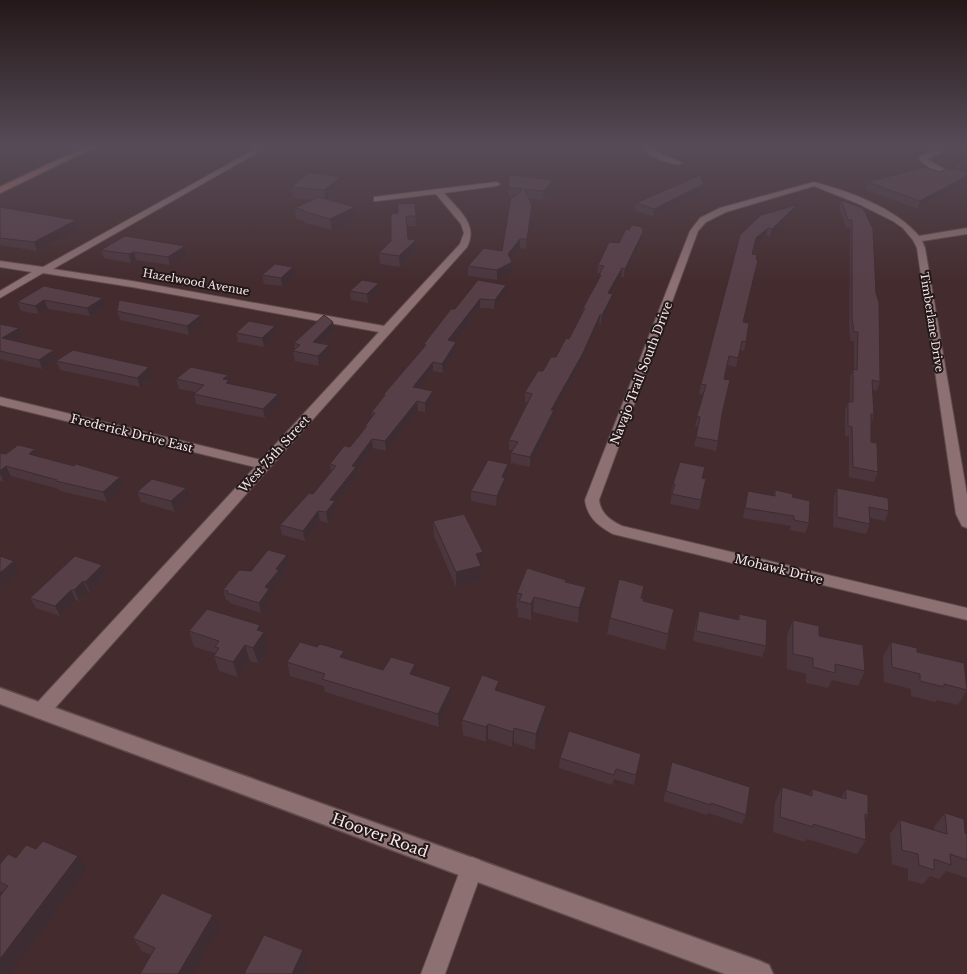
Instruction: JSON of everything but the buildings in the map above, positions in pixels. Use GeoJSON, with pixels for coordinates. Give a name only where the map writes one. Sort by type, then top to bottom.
{"type":"FeatureCollection","features":[{"type":"Feature","properties":{"kind":"street"},"geometry":{"type":"LineString","coordinates":[[0,296],[185,191]]}},
{"type":"Feature","properties":{"kind":"street"},"geometry":{"type":"LineString","coordinates":[[377,199],[435,191]]}},
{"type":"Feature","properties":{"kind":"street","name":"West 75th Street"},"geometry":{"type":"LineString","coordinates":[[41,711],[464,244],[468,237],[465,224],[438,191]]}},
{"type":"Feature","properties":{"kind":"street","name":"Navajo Trail South Drive"},"geometry":{"type":"LineString","coordinates":[[596,514],[592,500],[694,232],[703,220],[724,210],[788,191]]}},
{"type":"Feature","properties":{"kind":"street","name":"Navajo Trail South Drive"},"geometry":{"type":"LineString","coordinates":[[833,191],[878,209],[906,226],[917,239]]}},
{"type":"Feature","properties":{"kind":"street"},"geometry":{"type":"LineString","coordinates":[[917,239],[967,231]]}},
{"type":"Feature","properties":{"kind":"street","name":"Timberlane Drive"},"geometry":{"type":"LineString","coordinates":[[917,239],[922,258],[963,514],[967,523]]}},
{"type":"Feature","properties":{"kind":"street","name":"Hazelwood Avenue"},"geometry":{"type":"LineString","coordinates":[[0,264],[132,284],[387,330]]}},
{"type":"Feature","properties":{"kind":"street","name":"Frederick Drive East"},"geometry":{"type":"LineString","coordinates":[[0,401],[264,465]]}},
{"type":"Feature","properties":{"kind":"street","name":"Mohawk Drive"},"geometry":{"type":"LineString","coordinates":[[596,514],[603,522],[618,530],[967,614]]}},
{"type":"Feature","properties":{"kind":"street","name":"Hoover Road"},"geometry":{"type":"LineString","coordinates":[[0,696],[760,974]]}},
{"type":"Feature","properties":{"kind":"street"},"geometry":{"type":"LineString","coordinates":[[433,974],[472,868]]}}]}
